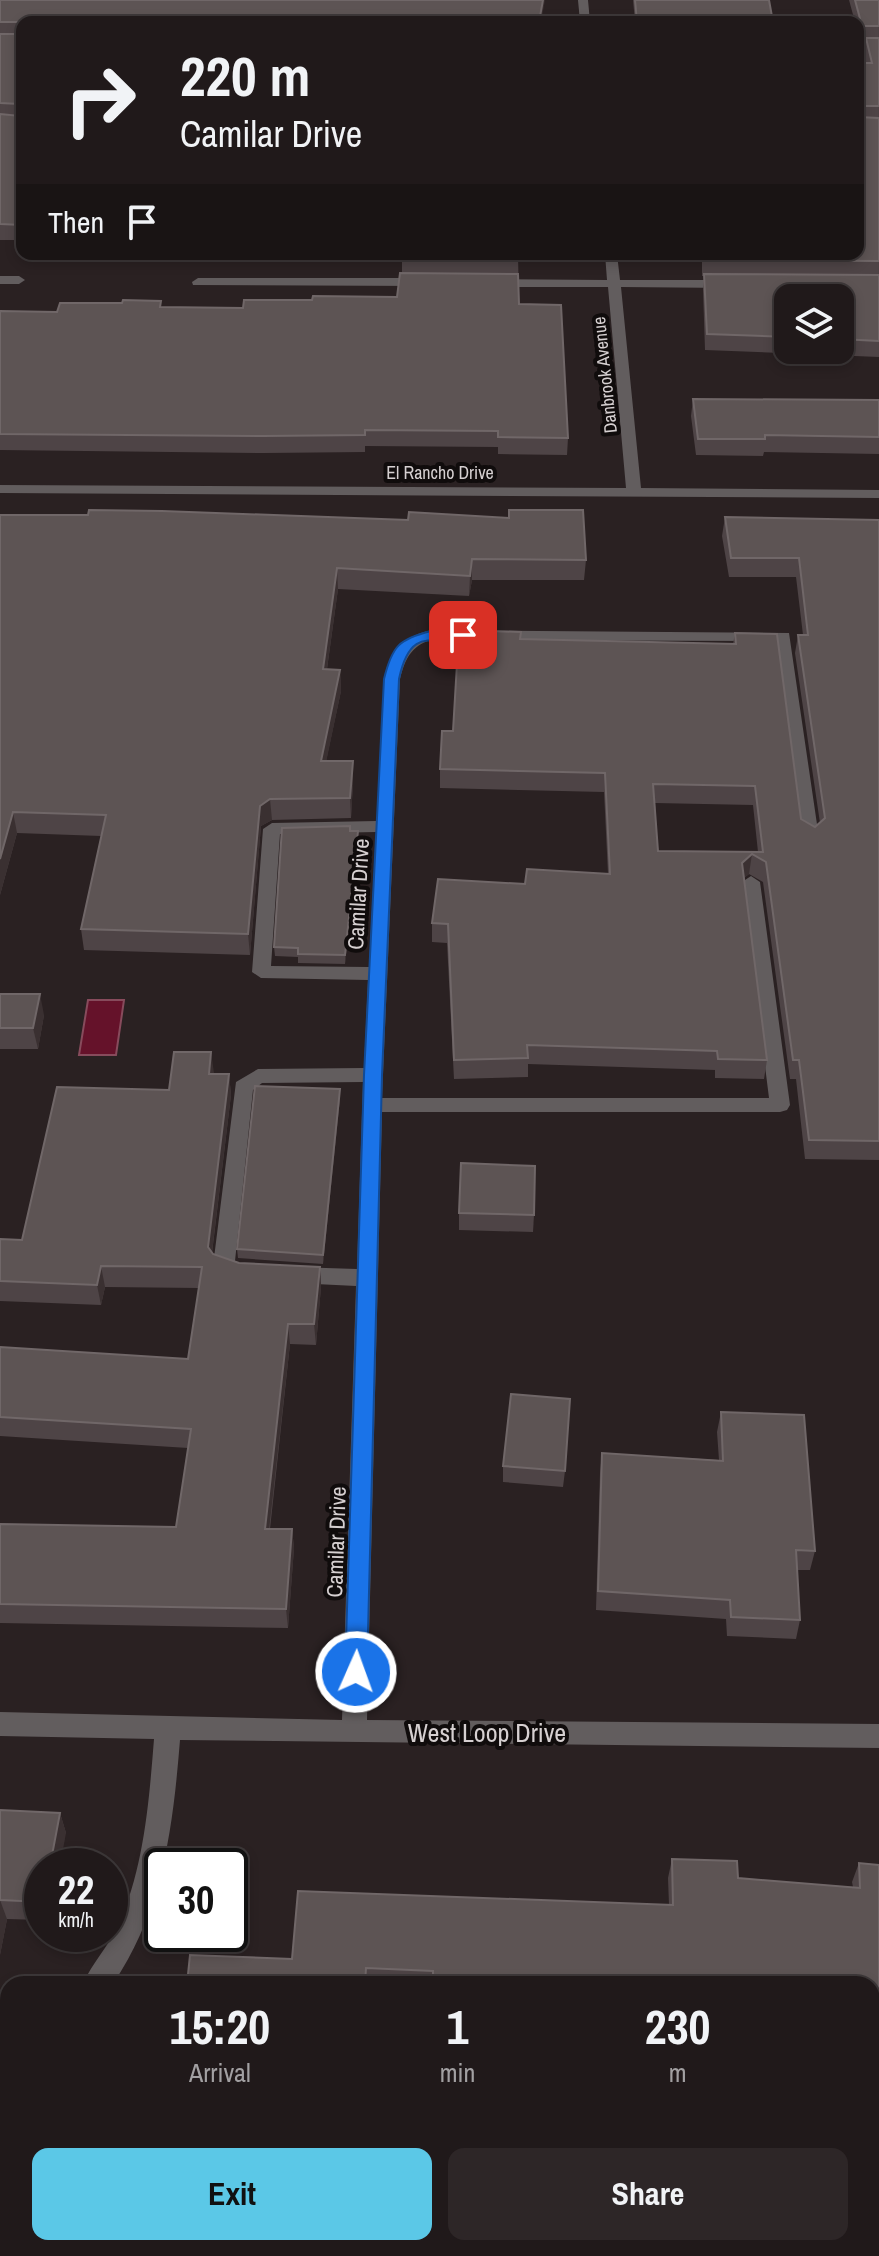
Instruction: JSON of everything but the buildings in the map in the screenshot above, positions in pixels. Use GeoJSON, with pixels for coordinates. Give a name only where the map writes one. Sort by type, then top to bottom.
{"type":"FeatureCollection","features":[{"type":"Feature","properties":{"kind":"street","name":"Danbrook Avenue"},"geometry":{"type":"LineString","coordinates":[[611,260],[634,493]]}},
{"type":"Feature","properties":{"kind":"street"},"geometry":{"type":"LineString","coordinates":[[0,280],[19,280]]}},
{"type":"Feature","properties":{"kind":"street"},"geometry":{"type":"LineString","coordinates":[[198,282],[438,282]]}},
{"type":"Feature","properties":{"kind":"street"},"geometry":{"type":"LineString","coordinates":[[470,283],[738,284]]}},
{"type":"Feature","properties":{"kind":"street","name":"El Rancho Drive"},"geometry":{"type":"LineString","coordinates":[[0,489],[879,494]]}},
{"type":"Feature","properties":{"kind":"street","name":"Camilar Drive"},"geometry":{"type":"LineString","coordinates":[[354,1732],[373,1075],[392,679],[397,656],[410,642],[421,637],[783,636],[810,838]]}},
{"type":"Feature","properties":{"kind":"street"},"geometry":{"type":"LineString","coordinates":[[378,974],[261,972],[272,829],[385,826]]}},
{"type":"Feature","properties":{"kind":"street"},"geometry":{"type":"LineString","coordinates":[[372,1105],[780,1105],[751,882]]}},
{"type":"Feature","properties":{"kind":"street"},"geometry":{"type":"LineString","coordinates":[[367,1278],[241,1272],[224,1266],[243,1087],[258,1076],[373,1075]]}},
{"type":"Feature","properties":{"kind":"street","name":"West Loop Drive"},"geometry":{"type":"LineString","coordinates":[[0,1724],[354,1732],[879,1736]]}},
{"type":"Feature","properties":{"kind":"street"},"geometry":{"type":"LineString","coordinates":[[102,1976],[126,1937],[149,1873],[161,1809],[168,1728]]}},
{"type":"Feature","properties":{"kind":"shaded area"},"geometry":{"type":"Polygon","coordinates":[[[88,1000],[124,1000],[116,1055],[79,1055],[88,1000]]]}},
{"type":"Feature","properties":{"kind":"route"},"geometry":{"type":"LineString","coordinates":[[356,1672],[373,1075],[392,679],[397,656],[410,642],[431,635],[463,635]]}}]}
